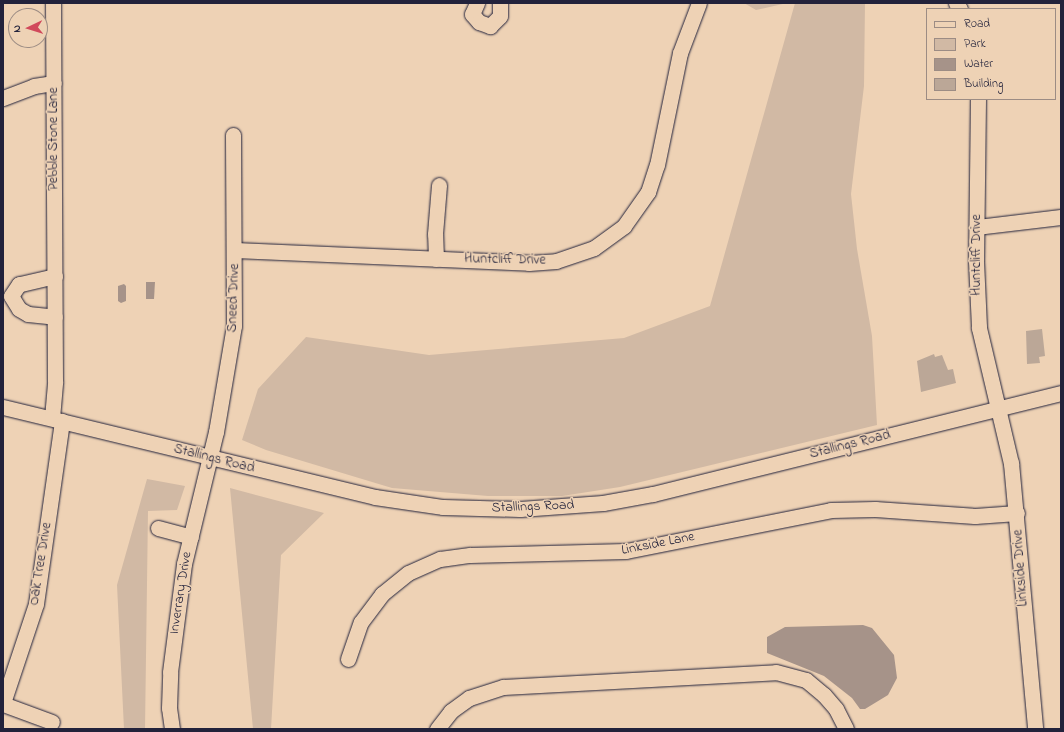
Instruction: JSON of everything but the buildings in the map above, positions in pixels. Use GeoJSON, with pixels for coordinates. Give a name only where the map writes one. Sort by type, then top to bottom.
{"type":"FeatureCollection","features":[{"type":"Feature","properties":{"kind":"street","name":"Pebble Stone Lane"},"geometry":{"type":"LineString","coordinates":[[53,3],[57,420]]}},
{"type":"Feature","properties":{"kind":"street"},"geometry":{"type":"LineString","coordinates":[[477,3],[472,14],[479,22],[490,26],[500,16],[500,3]]}},
{"type":"Feature","properties":{"kind":"street","name":"Huntcliff Drive"},"geometry":{"type":"LineString","coordinates":[[235,250],[529,263],[556,261],[594,248],[624,226],[642,202],[654,177],[680,53],[699,3]]}},
{"type":"Feature","properties":{"kind":"street"},"geometry":{"type":"LineString","coordinates":[[3,98],[34,86],[54,83]]}},
{"type":"Feature","properties":{"kind":"street","name":"Huntcliff Drive"},"geometry":{"type":"LineString","coordinates":[[978,100],[977,227],[979,328],[998,409]]}},
{"type":"Feature","properties":{"kind":"street","name":"Sneed Drive"},"geometry":{"type":"LineString","coordinates":[[210,458],[234,326],[235,250],[233,135]]}},
{"type":"Feature","properties":{"kind":"street"},"geometry":{"type":"LineString","coordinates":[[436,259],[435,234],[439,185]]}},
{"type":"Feature","properties":{"kind":"street"},"geometry":{"type":"LineString","coordinates":[[977,227],[1061,217]]}},
{"type":"Feature","properties":{"kind":"street"},"geometry":{"type":"LineString","coordinates":[[55,276],[19,284],[11,296],[19,309],[28,314],[56,317]]}},
{"type":"Feature","properties":{"kind":"street","name":"Stallings Road"},"geometry":{"type":"LineString","coordinates":[[3,407],[342,491],[408,503],[477,509],[551,508],[603,503],[653,494],[1061,394]]}},
{"type":"Feature","properties":{"kind":"street","name":"Linkside Drive"},"geometry":{"type":"LineString","coordinates":[[998,409],[1011,463],[1017,513],[1035,729]]}},
{"type":"Feature","properties":{"kind":"street","name":"Oak Tree Drive"},"geometry":{"type":"LineString","coordinates":[[3,703],[36,604],[57,420]]}},
{"type":"Feature","properties":{"kind":"street","name":"Inverrary Drive"},"geometry":{"type":"LineString","coordinates":[[172,729],[169,708],[170,672],[184,564],[210,458]]}},
{"type":"Feature","properties":{"kind":"street","name":"Linkside Lane"},"geometry":{"type":"LineString","coordinates":[[348,659],[361,622],[382,594],[408,573],[440,559],[470,556],[626,552],[831,510],[875,509],[975,516],[1017,513]]}},
{"type":"Feature","properties":{"kind":"street"},"geometry":{"type":"LineString","coordinates":[[158,528],[191,537]]}},
{"type":"Feature","properties":{"kind":"street"},"geometry":{"type":"LineString","coordinates":[[437,729],[452,711],[469,698],[503,687],[776,672],[806,680],[824,695],[836,709],[846,729]]}},
{"type":"Feature","properties":{"kind":"street"},"geometry":{"type":"LineString","coordinates":[[3,703],[52,722]]}},
{"type":"Feature","properties":{"kind":"green space"},"geometry":{"type":"Polygon","coordinates":[[[744,3],[787,3],[756,10],[744,3]]]}},
{"type":"Feature","properties":{"kind":"green space"},"geometry":{"type":"Polygon","coordinates":[[[795,3],[865,3],[864,86],[851,194],[857,249],[872,336],[877,425],[620,487],[562,496],[488,496],[392,488],[266,450],[242,440],[258,389],[306,337],[429,355],[624,338],[710,306],[795,3]]]}},
{"type":"Feature","properties":{"kind":"green space"},"geometry":{"type":"Polygon","coordinates":[[[147,479],[185,486],[177,510],[148,511],[145,729],[124,729],[117,585],[147,479]]]}},
{"type":"Feature","properties":{"kind":"green space"},"geometry":{"type":"Polygon","coordinates":[[[230,488],[324,513],[281,555],[271,729],[253,729],[230,488]]]}},
{"type":"Feature","properties":{"kind":"water"},"geometry":{"type":"Polygon","coordinates":[[[146,282],[155,282],[154,299],[146,299],[146,282]]]}},
{"type":"Feature","properties":{"kind":"water"},"geometry":{"type":"Polygon","coordinates":[[[124,284],[126,286],[126,301],[121,303],[118,301],[118,286],[124,284]]]}},
{"type":"Feature","properties":{"kind":"water"},"geometry":{"type":"Polygon","coordinates":[[[863,625],[872,628],[894,655],[897,678],[888,695],[865,709],[860,709],[852,698],[824,676],[767,653],[767,637],[785,627],[863,625]]]}}]}
